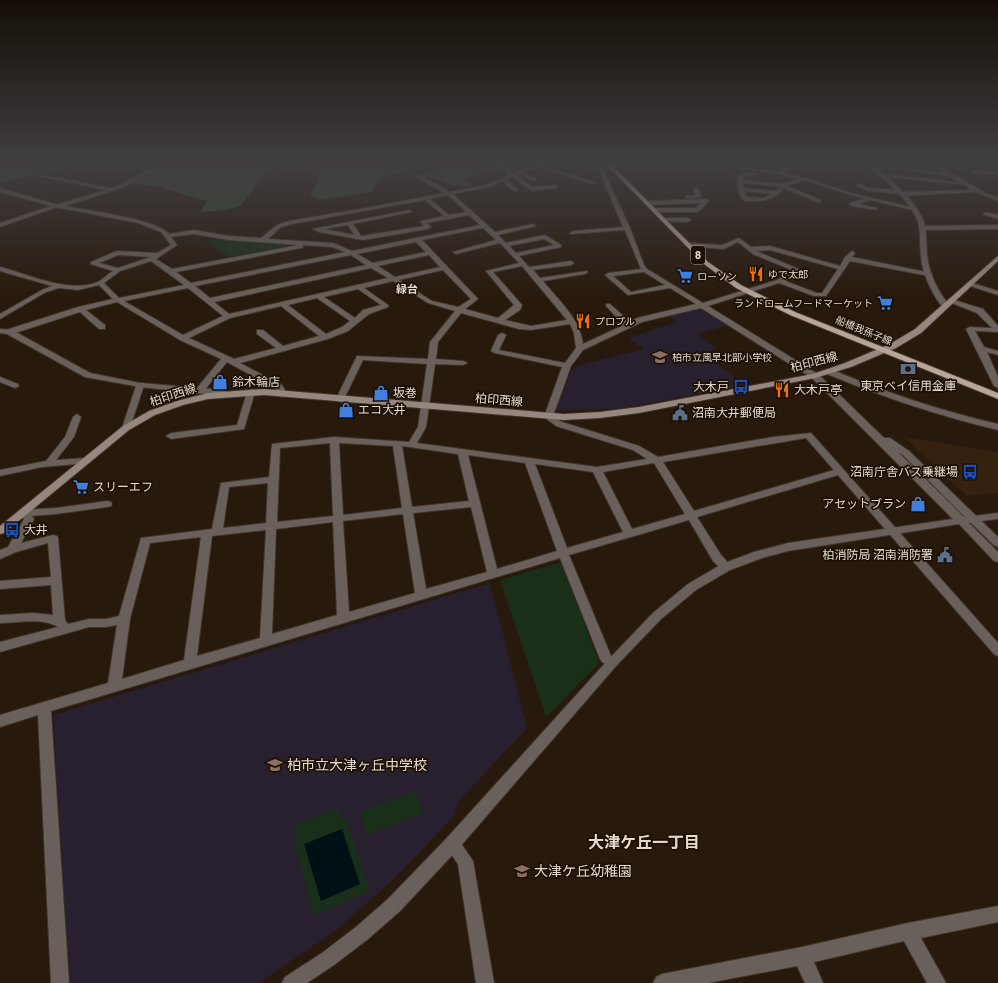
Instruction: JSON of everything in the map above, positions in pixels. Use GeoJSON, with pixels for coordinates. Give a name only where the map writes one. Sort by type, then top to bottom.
{"type":"FeatureCollection","features":[{"type":"Feature","properties":{"kind":"main road","name":"船橋我孫子線"},"geometry":{"type":"LineString","coordinates":[[651,207],[715,271],[746,292],[788,312],[997,394]]}},
{"type":"Feature","properties":{"kind":"main road","name":"柏印西線"},"geometry":{"type":"LineString","coordinates":[[0,531],[126,428],[152,413],[194,399],[224,393],[251,392],[548,416],[580,416],[621,413],[814,376],[860,361],[885,350],[918,331],[998,258]]}},
{"type":"Feature","properties":{"kind":"street"},"geometry":{"type":"LineString","coordinates":[[0,225],[54,207]]}},
{"type":"Feature","properties":{"kind":"street"},"geometry":{"type":"LineString","coordinates":[[0,269],[59,286],[78,288],[100,283],[118,270],[155,257],[174,245],[163,231],[139,222],[61,207]]}},
{"type":"Feature","properties":{"kind":"street"},"geometry":{"type":"LineString","coordinates":[[264,239],[279,226],[382,207]]}},
{"type":"Feature","properties":{"kind":"street"},"geometry":{"type":"LineString","coordinates":[[436,207],[448,217]]}},
{"type":"Feature","properties":{"kind":"street"},"geometry":{"type":"LineString","coordinates":[[464,207],[516,255],[572,321],[578,332],[580,348]]}},
{"type":"Feature","properties":{"kind":"street"},"geometry":{"type":"LineString","coordinates":[[618,207],[641,265],[645,270],[814,376],[967,520],[998,544]]}},
{"type":"Feature","properties":{"kind":"street"},"geometry":{"type":"LineString","coordinates":[[654,210],[698,210],[701,207]]}},
{"type":"Feature","properties":{"kind":"street"},"geometry":{"type":"LineString","coordinates":[[865,207],[875,209]]}},
{"type":"Feature","properties":{"kind":"street"},"geometry":{"type":"LineString","coordinates":[[907,207],[912,208],[923,228],[924,258],[940,300],[949,304],[980,311],[998,330]]}},
{"type":"Feature","properties":{"kind":"street"},"geometry":{"type":"LineString","coordinates":[[371,209],[387,222]]}},
{"type":"Feature","properties":{"kind":"street"},"geometry":{"type":"LineString","coordinates":[[316,229],[409,212]]}},
{"type":"Feature","properties":{"kind":"street"},"geometry":{"type":"LineString","coordinates":[[438,236],[423,222],[471,213]]}},
{"type":"Feature","properties":{"kind":"street"},"geometry":{"type":"LineString","coordinates":[[986,214],[998,217]]}},
{"type":"Feature","properties":{"kind":"street"},"geometry":{"type":"LineString","coordinates":[[663,220],[688,220]]}},
{"type":"Feature","properties":{"kind":"street"},"geometry":{"type":"LineString","coordinates":[[301,221],[316,229],[333,234],[374,240]]}},
{"type":"Feature","properties":{"kind":"street"},"geometry":{"type":"LineString","coordinates":[[350,223],[360,238]]}},
{"type":"Feature","properties":{"kind":"street"},"geometry":{"type":"LineString","coordinates":[[2,331],[118,300],[484,226]]}},
{"type":"Feature","properties":{"kind":"street"},"geometry":{"type":"LineString","coordinates":[[494,234],[533,226]]}},
{"type":"Feature","properties":{"kind":"street"},"geometry":{"type":"LineString","coordinates":[[392,227],[398,232]]}},
{"type":"Feature","properties":{"kind":"street"},"geometry":{"type":"LineString","coordinates":[[360,238],[428,227]]}},
{"type":"Feature","properties":{"kind":"street"},"geometry":{"type":"LineString","coordinates":[[923,228],[998,227]]}},
{"type":"Feature","properties":{"kind":"street"},"geometry":{"type":"LineString","coordinates":[[573,233],[627,228]]}},
{"type":"Feature","properties":{"kind":"street"},"geometry":{"type":"LineString","coordinates":[[168,236],[194,232],[229,238],[333,244],[352,253],[430,302],[531,328],[572,321]]}},
{"type":"Feature","properties":{"kind":"street"},"geometry":{"type":"LineString","coordinates":[[456,252],[545,237],[559,246],[516,255]]}},
{"type":"Feature","properties":{"kind":"street"},"geometry":{"type":"LineString","coordinates":[[412,444],[422,427],[434,342],[459,310],[475,299],[418,240]]}},
{"type":"Feature","properties":{"kind":"street"},"geometry":{"type":"LineString","coordinates":[[687,244],[723,246],[740,240],[755,253],[799,271],[779,281],[746,292],[629,324],[580,348],[567,366],[548,416],[559,424],[636,448],[658,461],[717,558],[726,567]]}},
{"type":"Feature","properties":{"kind":"street"},"geometry":{"type":"LineString","coordinates":[[171,271],[315,243]]}},
{"type":"Feature","properties":{"kind":"street"},"geometry":{"type":"LineString","coordinates":[[750,249],[770,248],[841,268]]}},
{"type":"Feature","properties":{"kind":"street"},"geometry":{"type":"LineString","coordinates":[[118,270],[92,263],[117,253],[155,257],[228,316]]}},
{"type":"Feature","properties":{"kind":"street"},"geometry":{"type":"LineString","coordinates":[[208,301],[430,253]]}},
{"type":"Feature","properties":{"kind":"street"},"geometry":{"type":"LineString","coordinates":[[779,281],[816,295],[824,294],[850,256],[929,274]]}},
{"type":"Feature","properties":{"kind":"street"},"geometry":{"type":"LineString","coordinates":[[499,321],[517,308],[518,305],[489,270],[570,263]]}},
{"type":"Feature","properties":{"kind":"street"},"geometry":{"type":"LineString","coordinates":[[183,338],[228,316],[444,268]]}},
{"type":"Feature","properties":{"kind":"street"},"geometry":{"type":"LineString","coordinates":[[645,270],[608,275],[630,294],[671,286]]}},
{"type":"Feature","properties":{"kind":"street"},"geometry":{"type":"LineString","coordinates":[[538,280],[584,272]]}},
{"type":"Feature","properties":{"kind":"street"},"geometry":{"type":"LineString","coordinates":[[100,283],[118,300],[183,338],[229,360],[279,387],[283,394]]}},
{"type":"Feature","properties":{"kind":"street"},"geometry":{"type":"LineString","coordinates":[[969,284],[998,293]]}},
{"type":"Feature","properties":{"kind":"street"},"geometry":{"type":"LineString","coordinates":[[0,317],[44,292],[59,286]]}},
{"type":"Feature","properties":{"kind":"street"},"geometry":{"type":"LineString","coordinates":[[200,390],[229,360],[282,349],[325,337],[345,329],[366,312],[386,306],[360,287]]}},
{"type":"Feature","properties":{"kind":"street"},"geometry":{"type":"LineString","coordinates":[[318,296],[355,321]]}},
{"type":"Feature","properties":{"kind":"street"},"geometry":{"type":"LineString","coordinates":[[282,304],[325,337]]}},
{"type":"Feature","properties":{"kind":"street"},"geometry":{"type":"LineString","coordinates":[[608,305],[629,324]]}},
{"type":"Feature","properties":{"kind":"street"},"geometry":{"type":"LineString","coordinates":[[81,309],[102,327]]}},
{"type":"Feature","properties":{"kind":"street"},"geometry":{"type":"LineString","coordinates":[[998,330],[970,329],[982,349],[998,386]]}},
{"type":"Feature","properties":{"kind":"street"},"geometry":{"type":"LineString","coordinates":[[2,331],[88,375],[140,385],[224,393]]}},
{"type":"Feature","properties":{"kind":"street"},"geometry":{"type":"LineString","coordinates":[[260,332],[282,349]]}},
{"type":"Feature","properties":{"kind":"street"},"geometry":{"type":"LineString","coordinates":[[502,334],[496,351],[567,366]]}},
{"type":"Feature","properties":{"kind":"street"},"geometry":{"type":"LineString","coordinates":[[982,349],[998,353]]}},
{"type":"Feature","properties":{"kind":"street"},"geometry":{"type":"LineString","coordinates":[[340,399],[360,358],[463,363]]}},
{"type":"Feature","properties":{"kind":"street"},"geometry":{"type":"LineString","coordinates":[[830,372],[926,408],[961,419],[998,427]]}},
{"type":"Feature","properties":{"kind":"street"},"geometry":{"type":"LineString","coordinates":[[0,379],[15,386]]}},
{"type":"Feature","properties":{"kind":"street"},"geometry":{"type":"LineString","coordinates":[[126,428],[140,385]]}},
{"type":"Feature","properties":{"kind":"street"},"geometry":{"type":"LineString","coordinates":[[171,436],[241,427],[251,392]]}},
{"type":"Feature","properties":{"kind":"street"},"geometry":{"type":"LineString","coordinates":[[50,463],[69,436],[77,417]]}},
{"type":"Feature","properties":{"kind":"street"},"geometry":{"type":"LineString","coordinates":[[266,641],[275,446],[334,440],[412,444],[598,470],[808,435],[998,651]]}},
{"type":"Feature","properties":{"kind":"street"},"geometry":{"type":"LineString","coordinates":[[334,440],[343,619]]}},
{"type":"Feature","properties":{"kind":"street"},"geometry":{"type":"LineString","coordinates":[[396,443],[421,595]]}},
{"type":"Feature","properties":{"kind":"street"},"geometry":{"type":"LineString","coordinates":[[462,452],[493,575]]}},
{"type":"Feature","properties":{"kind":"street"},"geometry":{"type":"LineString","coordinates":[[0,473],[50,463],[86,461]]}},
{"type":"Feature","properties":{"kind":"street"},"geometry":{"type":"LineString","coordinates":[[529,461],[563,553],[606,659],[612,663]]}},
{"type":"Feature","properties":{"kind":"street"},"geometry":{"type":"LineString","coordinates":[[598,470],[629,534]]}},
{"type":"Feature","properties":{"kind":"street"},"geometry":{"type":"LineString","coordinates":[[0,721],[190,663],[839,472]]}},
{"type":"Feature","properties":{"kind":"street"},"geometry":{"type":"LineString","coordinates":[[190,663],[212,532],[224,485],[273,479]]}},
{"type":"Feature","properties":{"kind":"street"},"geometry":{"type":"LineString","coordinates":[[114,686],[124,619],[145,540],[475,503]]}},
{"type":"Feature","properties":{"kind":"street"},"geometry":{"type":"LineString","coordinates":[[22,513],[56,511],[107,504]]}},
{"type":"Feature","properties":{"kind":"street"},"geometry":{"type":"LineString","coordinates":[[12,549],[29,518],[22,513]]}},
{"type":"Feature","properties":{"kind":"street"},"geometry":{"type":"LineString","coordinates":[[291,983],[328,959],[362,933],[394,905],[452,844],[612,663],[658,616],[692,587],[726,567],[758,555],[788,547],[998,516]]}},
{"type":"Feature","properties":{"kind":"street"},"geometry":{"type":"LineString","coordinates":[[967,520],[998,558]]}},
{"type":"Feature","properties":{"kind":"street"},"geometry":{"type":"LineString","coordinates":[[0,555],[12,549],[53,538],[63,624]]}},
{"type":"Feature","properties":{"kind":"street"},"geometry":{"type":"LineString","coordinates":[[0,585],[57,581]]}},
{"type":"Feature","properties":{"kind":"street"},"geometry":{"type":"LineString","coordinates":[[0,620],[42,618],[63,624]]}},
{"type":"Feature","properties":{"kind":"street"},"geometry":{"type":"LineString","coordinates":[[0,647],[63,624],[106,623],[124,619]]}},
{"type":"Feature","properties":{"kind":"street"},"geometry":{"type":"LineString","coordinates":[[44,708],[60,983]]}},
{"type":"Feature","properties":{"kind":"street"},"geometry":{"type":"LineString","coordinates":[[452,844],[465,861],[485,983]]}},
{"type":"Feature","properties":{"kind":"street"},"geometry":{"type":"LineString","coordinates":[[662,983],[686,981],[908,932],[998,914]]}},
{"type":"Feature","properties":{"kind":"street"},"geometry":{"type":"LineString","coordinates":[[908,932],[937,983]]}},
{"type":"Feature","properties":{"kind":"street"},"geometry":{"type":"LineString","coordinates":[[802,956],[814,983]]}},
{"type":"Feature","properties":{"kind":"shaded area","name":"柏市立風早北部小学校"},"geometry":{"type":"Polygon","coordinates":[[[705,309],[730,325],[697,334],[717,348],[701,353],[730,373],[742,386],[617,409],[556,411],[571,370],[580,365],[644,349],[628,338],[676,322],[668,315],[705,309]]]}},
{"type":"Feature","properties":{"kind":"shaded area","name":"沼南庁舎バス乗継場"},"geometry":{"type":"Polygon","coordinates":[[[904,437],[998,452],[998,493],[967,496],[904,437]]]}},
{"type":"Feature","properties":{"kind":"shaded area","name":"柏市立大津ヶ丘中学校"},"geometry":{"type":"Polygon","coordinates":[[[490,583],[527,728],[458,802],[454,816],[397,876],[334,932],[258,983],[69,983],[53,715],[490,583]]]}},
{"type":"Feature","properties":{"kind":"shaded area"},"geometry":{"type":"Polygon","coordinates":[[[342,829],[360,884],[321,901],[304,844],[342,829]]]}},
{"type":"Feature","properties":{"kind":"green space"},"geometry":{"type":"Polygon","coordinates":[[[204,207],[237,207],[226,210],[201,212],[204,207]]]}},
{"type":"Feature","properties":{"kind":"green space"},"geometry":{"type":"Polygon","coordinates":[[[222,239],[300,244],[229,257],[206,241],[222,239]]]}},
{"type":"Feature","properties":{"kind":"green space"},"geometry":{"type":"Polygon","coordinates":[[[558,563],[563,564],[599,663],[546,717],[500,580],[558,563]]]}},
{"type":"Feature","properties":{"kind":"green space"},"geometry":{"type":"Polygon","coordinates":[[[414,791],[423,813],[368,835],[360,812],[414,791]]]}},
{"type":"Feature","properties":{"kind":"green space"},"geometry":{"type":"Polygon","coordinates":[[[338,808],[341,819],[346,817],[369,887],[366,893],[314,915],[293,837],[297,836],[294,825],[338,808]]]}},
{"type":"Feature","properties":{"kind":"place","name":"ゆで太郎"},"geometry":{"type":"Point","coordinates":[756,274]}},
{"type":"Feature","properties":{"kind":"place","name":"ローソン"},"geometry":{"type":"Point","coordinates":[685,276]}},
{"type":"Feature","properties":{"kind":"place","name":"ランドロームフードマーケット"},"geometry":{"type":"Point","coordinates":[885,303]}},
{"type":"Feature","properties":{"kind":"place","name":"プロプル"},"geometry":{"type":"Point","coordinates":[583,321]}},
{"type":"Feature","properties":{"kind":"place","name":"柏市立風早北部小学校"},"geometry":{"type":"Point","coordinates":[660,357]}},
{"type":"Feature","properties":{"kind":"place","name":"東京ベイ信用金庫"},"geometry":{"type":"Point","coordinates":[908,369]}},
{"type":"Feature","properties":{"kind":"place","name":"鈴木輪店"},"geometry":{"type":"Point","coordinates":[220,382]}},
{"type":"Feature","properties":{"kind":"place","name":"大木戸"},"geometry":{"type":"Point","coordinates":[741,387]}},
{"type":"Feature","properties":{"kind":"place","name":"大木戸亭"},"geometry":{"type":"Point","coordinates":[782,390]}},
{"type":"Feature","properties":{"kind":"place","name":"坂巻"},"geometry":{"type":"Point","coordinates":[381,393]}},
{"type":"Feature","properties":{"kind":"place","name":"エコ大井"},"geometry":{"type":"Point","coordinates":[346,410]}},
{"type":"Feature","properties":{"kind":"place","name":"沼南大井郵便局"},"geometry":{"type":"Point","coordinates":[680,413]}},
{"type":"Feature","properties":{"kind":"place","name":"沼南庁舎バス乗継場"},"geometry":{"type":"Point","coordinates":[970,472]}},
{"type":"Feature","properties":{"kind":"place","name":"スリーエフ"},"geometry":{"type":"Point","coordinates":[81,487]}},
{"type":"Feature","properties":{"kind":"place","name":"アセットブラン"},"geometry":{"type":"Point","coordinates":[918,504]}},
{"type":"Feature","properties":{"kind":"place","name":"大井"},"geometry":{"type":"Point","coordinates":[12,530]}},
{"type":"Feature","properties":{"kind":"place","name":"柏消防局 沼南消防署"},"geometry":{"type":"Point","coordinates":[945,555]}},
{"type":"Feature","properties":{"kind":"place","name":"柏市立大津ヶ丘中学校"},"geometry":{"type":"Point","coordinates":[275,765]}},
{"type":"Feature","properties":{"kind":"place","name":"大津ケ丘幼稚園"},"geometry":{"type":"Point","coordinates":[522,871]}},
{"type":"Feature","properties":{"kind":"district","name":"緑台"},"geometry":{"type":"Point","coordinates":[407,289]}},
{"type":"Feature","properties":{"kind":"district","name":"大津ケ丘一丁目"},"geometry":{"type":"Point","coordinates":[644,842]}}]}
